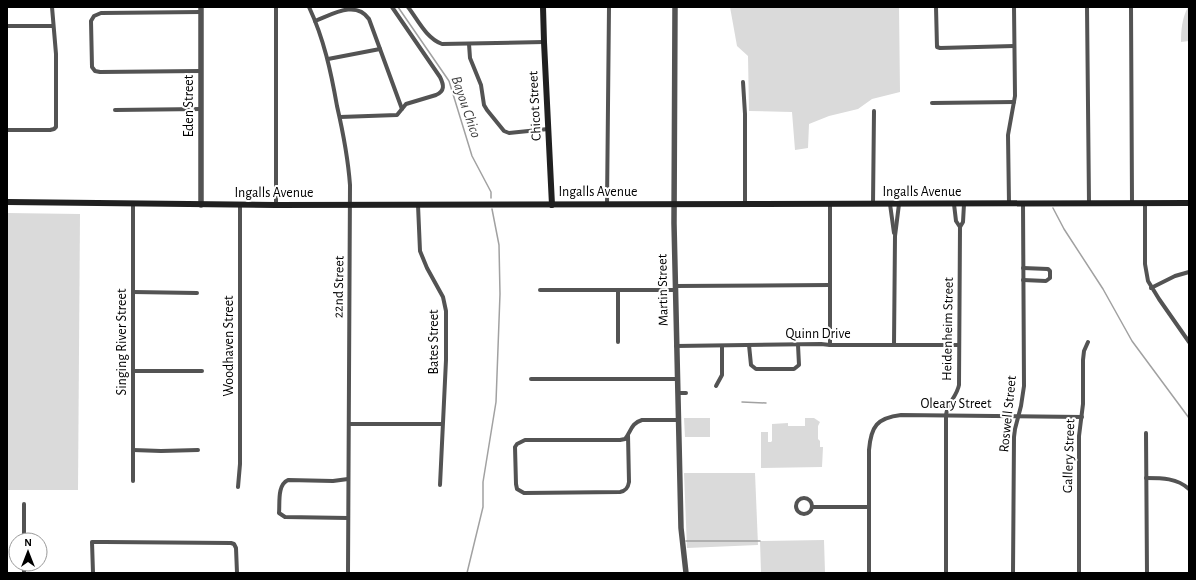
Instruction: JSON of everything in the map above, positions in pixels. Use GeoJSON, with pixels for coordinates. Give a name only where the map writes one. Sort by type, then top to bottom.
{"type":"FeatureCollection","features":[{"type":"Feature","properties":{"kind":"main road","name":"Chicot Street"},"geometry":{"type":"LineString","coordinates":[[543,7],[552,205]]}},
{"type":"Feature","properties":{"kind":"main road","name":"Ingalls Avenue"},"geometry":{"type":"LineString","coordinates":[[7,202],[201,205],[1189,203]]}},
{"type":"Feature","properties":{"kind":"street"},"geometry":{"type":"LineString","coordinates":[[7,130],[50,130],[56,127],[56,54],[52,7]]}},
{"type":"Feature","properties":{"kind":"street"},"geometry":{"type":"LineString","coordinates":[[276,7],[276,205]]}},
{"type":"Feature","properties":{"kind":"street","name":"22nd Street"},"geometry":{"type":"LineString","coordinates":[[309,7],[316,21],[328,59],[348,165],[350,205],[348,573]]}},
{"type":"Feature","properties":{"kind":"street"},"geometry":{"type":"LineString","coordinates":[[340,117],[397,115],[406,104],[440,93],[444,86],[440,77],[392,7]]}},
{"type":"Feature","properties":{"kind":"street"},"geometry":{"type":"LineString","coordinates":[[408,7],[428,35],[437,43],[448,45],[544,42]]}},
{"type":"Feature","properties":{"kind":"street"},"geometry":{"type":"LineString","coordinates":[[607,204],[609,7]]}},
{"type":"Feature","properties":{"kind":"street","name":"Martin Street"},"geometry":{"type":"LineString","coordinates":[[675,7],[673,204],[681,528],[686,573]]}},
{"type":"Feature","properties":{"kind":"street"},"geometry":{"type":"LineString","coordinates":[[936,7],[936,47],[1014,46]]}},
{"type":"Feature","properties":{"kind":"street"},"geometry":{"type":"LineString","coordinates":[[1009,203],[1008,135],[1014,102],[1014,7]]}},
{"type":"Feature","properties":{"kind":"street"},"geometry":{"type":"LineString","coordinates":[[1087,7],[1089,203]]}},
{"type":"Feature","properties":{"kind":"street"},"geometry":{"type":"LineString","coordinates":[[1131,7],[1132,203]]}},
{"type":"Feature","properties":{"kind":"street"},"geometry":{"type":"LineString","coordinates":[[316,21],[350,8],[363,12],[369,19],[402,109]]}},
{"type":"Feature","properties":{"kind":"street"},"geometry":{"type":"LineString","coordinates":[[201,9],[101,13],[94,16],[91,21],[92,68],[95,71],[201,71]]}},
{"type":"Feature","properties":{"kind":"street","name":"Eden Street"},"geometry":{"type":"LineString","coordinates":[[201,9],[201,205]]}},
{"type":"Feature","properties":{"kind":"street"},"geometry":{"type":"LineString","coordinates":[[7,26],[54,26]]}},
{"type":"Feature","properties":{"kind":"street"},"geometry":{"type":"LineString","coordinates":[[469,44],[473,67],[481,85],[484,105],[504,130],[509,133],[548,129]]}},
{"type":"Feature","properties":{"kind":"street"},"geometry":{"type":"LineString","coordinates":[[328,59],[380,49]]}},
{"type":"Feature","properties":{"kind":"street"},"geometry":{"type":"LineString","coordinates":[[743,82],[745,114],[745,204]]}},
{"type":"Feature","properties":{"kind":"street"},"geometry":{"type":"LineString","coordinates":[[932,103],[1014,102]]}},
{"type":"Feature","properties":{"kind":"street"},"geometry":{"type":"LineString","coordinates":[[115,110],[201,109]]}},
{"type":"Feature","properties":{"kind":"street"},"geometry":{"type":"LineString","coordinates":[[873,204],[874,111]]}},
{"type":"Feature","properties":{"kind":"street","name":"Singing River Street"},"geometry":{"type":"LineString","coordinates":[[133,203],[133,481]]}},
{"type":"Feature","properties":{"kind":"street"},"geometry":{"type":"LineString","coordinates":[[830,203],[830,345]]}},
{"type":"Feature","properties":{"kind":"street","name":"Roswell Street"},"geometry":{"type":"LineString","coordinates":[[1013,573],[1014,429],[1022,406],[1024,386],[1023,203]]}},
{"type":"Feature","properties":{"kind":"street"},"geometry":{"type":"LineString","coordinates":[[1145,203],[1145,264],[1147,276],[1151,288],[1189,342]]}},
{"type":"Feature","properties":{"kind":"street"},"geometry":{"type":"LineString","coordinates":[[890,204],[895,236]]}},
{"type":"Feature","properties":{"kind":"street"},"geometry":{"type":"LineString","coordinates":[[894,345],[895,236],[899,204]]}},
{"type":"Feature","properties":{"kind":"street"},"geometry":{"type":"LineString","coordinates":[[954,204],[956,221],[960,227]]}},
{"type":"Feature","properties":{"kind":"street","name":"Heidenheim Street"},"geometry":{"type":"LineString","coordinates":[[946,573],[946,416],[949,406],[958,391],[959,385],[960,227],[963,222],[964,204]]}},
{"type":"Feature","properties":{"kind":"street","name":"Woodhaven Street"},"geometry":{"type":"LineString","coordinates":[[238,486],[240,464],[240,205]]}},
{"type":"Feature","properties":{"kind":"street","name":"Bates Street"},"geometry":{"type":"LineString","coordinates":[[418,205],[420,251],[427,268],[443,297],[446,311],[446,360],[440,485]]}},
{"type":"Feature","properties":{"kind":"street"},"geometry":{"type":"LineString","coordinates":[[1023,280],[1046,281],[1051,276],[1048,269],[1024,268]]}},
{"type":"Feature","properties":{"kind":"street"},"geometry":{"type":"LineString","coordinates":[[1151,288],[1175,276],[1189,272]]}},
{"type":"Feature","properties":{"kind":"street"},"geometry":{"type":"LineString","coordinates":[[540,290],[618,290],[830,285]]}},
{"type":"Feature","properties":{"kind":"street"},"geometry":{"type":"LineString","coordinates":[[618,290],[618,342]]}},
{"type":"Feature","properties":{"kind":"street"},"geometry":{"type":"LineString","coordinates":[[133,292],[197,293]]}},
{"type":"Feature","properties":{"kind":"street","name":"Gallery Street"},"geometry":{"type":"LineString","coordinates":[[1079,573],[1079,445],[1082,417],[1082,360],[1088,342]]}},
{"type":"Feature","properties":{"kind":"street"},"geometry":{"type":"LineString","coordinates":[[749,345],[751,365],[756,369],[794,369],[799,365],[798,345]]}},
{"type":"Feature","properties":{"kind":"street","name":"Quinn Drive"},"geometry":{"type":"LineString","coordinates":[[676,346],[959,345]]}},
{"type":"Feature","properties":{"kind":"street"},"geometry":{"type":"LineString","coordinates":[[716,386],[722,375],[722,346]]}},
{"type":"Feature","properties":{"kind":"street"},"geometry":{"type":"LineString","coordinates":[[133,372],[202,372]]}},
{"type":"Feature","properties":{"kind":"street"},"geometry":{"type":"LineString","coordinates":[[531,379],[677,379]]}},
{"type":"Feature","properties":{"kind":"street"},"geometry":{"type":"LineString","coordinates":[[678,393],[686,393]]}},
{"type":"Feature","properties":{"kind":"street","name":"Oleary Street"},"geometry":{"type":"LineString","coordinates":[[869,507],[870,436],[874,427],[879,422],[890,416],[1082,417]]}},
{"type":"Feature","properties":{"kind":"street"},"geometry":{"type":"LineString","coordinates":[[626,440],[521,441],[515,447],[517,488],[524,492],[624,491],[629,486],[629,446],[626,440],[632,426],[642,420],[678,420]]}},
{"type":"Feature","properties":{"kind":"street"},"geometry":{"type":"LineString","coordinates":[[349,424],[442,424]]}},
{"type":"Feature","properties":{"kind":"street"},"geometry":{"type":"LineString","coordinates":[[1146,433],[1147,573]]}},
{"type":"Feature","properties":{"kind":"street"},"geometry":{"type":"LineString","coordinates":[[133,450],[198,450]]}},
{"type":"Feature","properties":{"kind":"street"},"geometry":{"type":"LineString","coordinates":[[1146,478],[1169,479],[1182,484],[1189,489]]}},
{"type":"Feature","properties":{"kind":"street"},"geometry":{"type":"LineString","coordinates":[[348,479],[334,481],[299,479],[285,481],[281,491],[279,513],[285,517],[348,518]]}},
{"type":"Feature","properties":{"kind":"street"},"geometry":{"type":"LineString","coordinates":[[24,504],[24,532]]}},
{"type":"Feature","properties":{"kind":"street"},"geometry":{"type":"LineString","coordinates":[[812,507],[869,507],[869,573]]}},
{"type":"Feature","properties":{"kind":"street"},"geometry":{"type":"LineString","coordinates":[[93,573],[92,542],[227,542],[234,544],[237,551],[237,573]]}},
{"type":"Feature","properties":{"kind":"shaded area"},"geometry":{"type":"Polygon","coordinates":[[[730,7],[899,7],[900,92],[872,99],[858,109],[829,116],[809,124],[808,148],[795,150],[792,112],[749,111],[748,56],[737,46],[730,7]]]}},
{"type":"Feature","properties":{"kind":"shaded area"},"geometry":{"type":"Polygon","coordinates":[[[1188,7],[1189,41],[1181,42],[1182,24],[1188,7]]]}},
{"type":"Feature","properties":{"kind":"shaded area"},"geometry":{"type":"Polygon","coordinates":[[[7,213],[80,214],[78,490],[7,490],[7,213]]]}},
{"type":"Feature","properties":{"kind":"shaded area"},"geometry":{"type":"Polygon","coordinates":[[[684,418],[710,418],[710,437],[685,437],[684,418]]]}},
{"type":"Feature","properties":{"kind":"shaded area"},"geometry":{"type":"Polygon","coordinates":[[[805,418],[814,418],[820,422],[818,426],[818,439],[820,441],[820,447],[823,447],[822,467],[761,468],[761,432],[768,432],[768,442],[771,442],[772,424],[788,423],[788,426],[805,426],[805,418]]]}},
{"type":"Feature","properties":{"kind":"shaded area"},"geometry":{"type":"Polygon","coordinates":[[[684,473],[755,473],[758,545],[687,548],[684,473]]]}},
{"type":"Feature","properties":{"kind":"shaded area"},"geometry":{"type":"Polygon","coordinates":[[[824,540],[825,573],[761,573],[760,541],[824,540]]]}},
{"type":"Feature","properties":{"kind":"waterway","name":"Bayou Chico"},"geometry":{"type":"LineString","coordinates":[[398,7],[449,81],[472,156],[491,192],[491,198]]}},
{"type":"Feature","properties":{"kind":"waterway"},"geometry":{"type":"LineString","coordinates":[[1053,208],[1064,229],[1103,289],[1132,341],[1189,418]]}},
{"type":"Feature","properties":{"kind":"waterway"},"geometry":{"type":"LineString","coordinates":[[467,573],[483,507],[483,482],[496,402],[500,294],[499,245],[492,209]]}},
{"type":"Feature","properties":{"kind":"waterway"},"geometry":{"type":"LineString","coordinates":[[742,402],[766,403]]}},
{"type":"Feature","properties":{"kind":"waterway"},"geometry":{"type":"LineString","coordinates":[[686,541],[760,541]]}}]}
